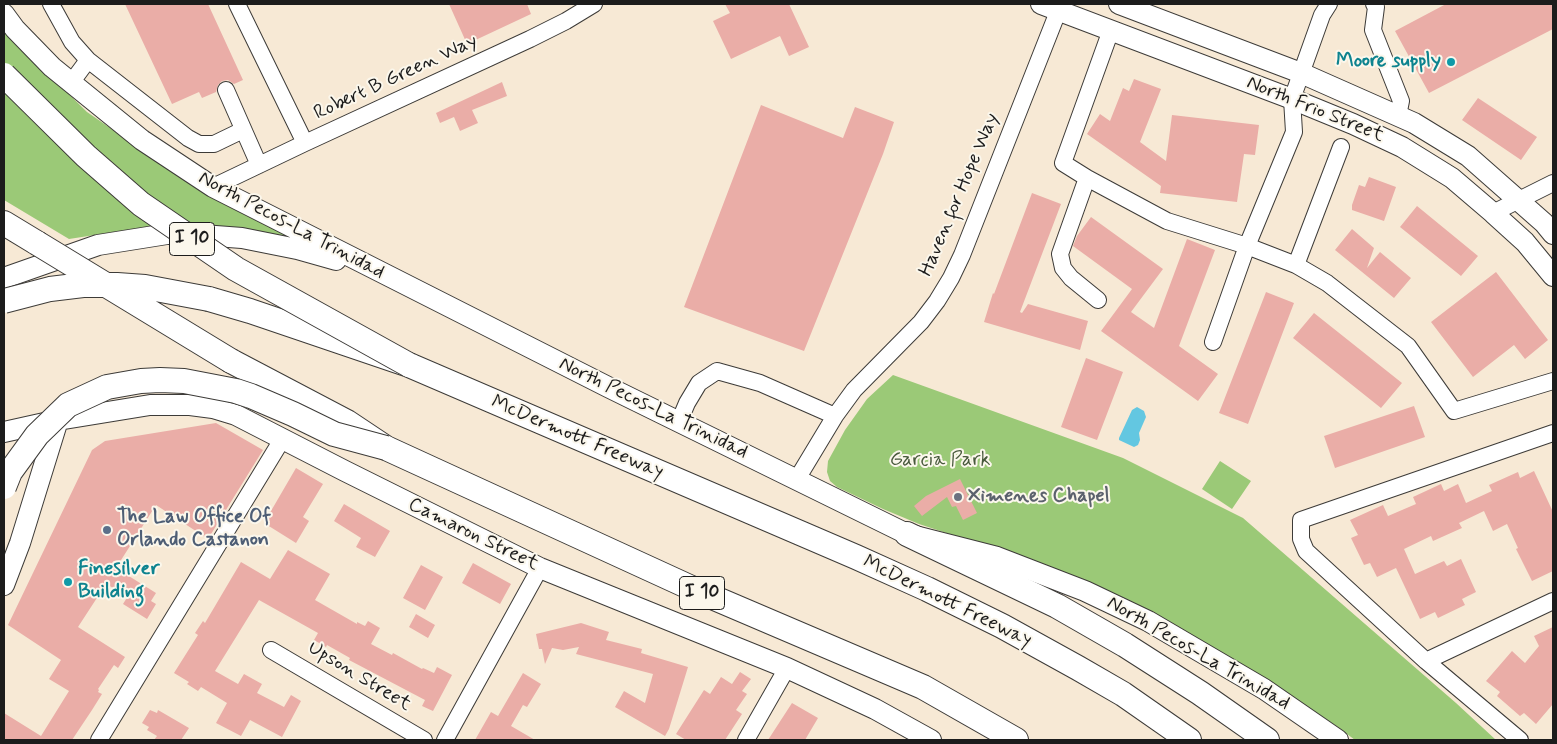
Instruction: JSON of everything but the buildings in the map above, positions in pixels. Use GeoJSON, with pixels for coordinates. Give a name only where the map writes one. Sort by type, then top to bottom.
{"type":"FeatureCollection","features":[{"type":"Feature","properties":{"kind":"highway","name":"McDermott Freeway"},"geometry":{"type":"LineString","coordinates":[[4,75],[86,156],[141,204],[236,269],[409,365],[856,557],[1002,626],[1123,694],[1188,740]]}},
{"type":"Feature","properties":{"kind":"highway","name":"I 10"},"geometry":{"type":"LineString","coordinates":[[4,223],[231,361],[347,422],[386,448],[698,592],[923,687],[1016,740]]}},
{"type":"Feature","properties":{"kind":"highway"},"geometry":{"type":"LineString","coordinates":[[4,301],[50,289],[83,285],[116,285],[153,289],[208,299],[250,311],[409,365]]}},
{"type":"Feature","properties":{"kind":"highway"},"geometry":{"type":"LineString","coordinates":[[4,487],[10,472],[37,435],[68,405],[107,387],[141,381],[184,381],[236,391],[293,414],[334,434],[386,448]]}},
{"type":"Feature","properties":{"kind":"highway"},"geometry":{"type":"LineString","coordinates":[[907,534],[1056,606],[1126,645],[1267,740]]}},
{"type":"Feature","properties":{"kind":"main road","name":"North Frio Street"},"geometry":{"type":"LineString","coordinates":[[1119,4],[1301,73],[1414,123],[1468,156],[1544,223],[1553,234]]}},
{"type":"Feature","properties":{"kind":"main road","name":"North Frio Street"},"geometry":{"type":"LineString","coordinates":[[1053,6],[1292,99],[1402,147],[1452,178],[1493,213],[1525,242],[1553,276]]}},
{"type":"Feature","properties":{"kind":"main road","name":"North Pecos-La Trinidad"},"geometry":{"type":"LineString","coordinates":[[4,14],[15,29],[52,67],[71,83],[142,140],[213,187],[392,279],[907,534],[997,557],[1086,591],[1148,621],[1264,689],[1338,740]]}},
{"type":"Feature","properties":{"kind":"main road"},"geometry":{"type":"LineString","coordinates":[[4,278],[98,245],[142,237],[188,234],[269,242],[357,266],[392,279]]}},
{"type":"Feature","properties":{"kind":"main road","name":"Camaron Street"},"geometry":{"type":"LineString","coordinates":[[4,432],[58,420],[150,404],[190,405],[213,408],[236,415],[540,568],[787,668],[875,709],[931,740]]}},
{"type":"Feature","properties":{"kind":"main road"},"geometry":{"type":"LineString","coordinates":[[4,585],[20,543],[58,420]]}},
{"type":"Feature","properties":{"kind":"street"},"geometry":{"type":"LineString","coordinates":[[51,4],[72,42],[88,60],[188,138],[200,144],[214,144],[243,130]]}},
{"type":"Feature","properties":{"kind":"street"},"geometry":{"type":"LineString","coordinates":[[237,4],[305,143]]}},
{"type":"Feature","properties":{"kind":"street","name":"Robert B Green Way"},"geometry":{"type":"LineString","coordinates":[[213,187],[530,39],[594,4]]}},
{"type":"Feature","properties":{"kind":"street"},"geometry":{"type":"LineString","coordinates":[[1213,342],[1247,246],[1294,132],[1292,99],[1322,15],[1329,4]]}},
{"type":"Feature","properties":{"kind":"street"},"geometry":{"type":"LineString","coordinates":[[1374,4],[1376,8],[1372,30],[1402,101],[1398,116]]}},
{"type":"Feature","properties":{"kind":"street","name":"Haven for Hope Way"},"geometry":{"type":"LineString","coordinates":[[797,479],[835,416],[854,390],[921,322],[951,278],[966,245],[1053,6]]}},
{"type":"Feature","properties":{"kind":"street"},"geometry":{"type":"LineString","coordinates":[[1111,30],[1063,163],[1167,221],[1247,246],[1296,265],[1327,283],[1408,346],[1454,411],[1553,381]]}},
{"type":"Feature","properties":{"kind":"street"},"geometry":{"type":"LineString","coordinates":[[71,83],[88,60]]}},
{"type":"Feature","properties":{"kind":"street"},"geometry":{"type":"LineString","coordinates":[[226,90],[259,165]]}},
{"type":"Feature","properties":{"kind":"street"},"geometry":{"type":"LineString","coordinates":[[1296,265],[1341,146]]}},
{"type":"Feature","properties":{"kind":"street"},"geometry":{"type":"LineString","coordinates":[[1087,178],[1060,254],[1063,268],[1071,278],[1098,300]]}},
{"type":"Feature","properties":{"kind":"street"},"geometry":{"type":"LineString","coordinates":[[1493,213],[1553,183]]}},
{"type":"Feature","properties":{"kind":"street"},"geometry":{"type":"LineString","coordinates":[[679,422],[687,403],[699,383],[717,371],[760,384],[835,416]]}},
{"type":"Feature","properties":{"kind":"street"},"geometry":{"type":"LineString","coordinates":[[1520,740],[1426,661],[1306,551],[1301,539],[1301,520],[1553,433]]}},
{"type":"Feature","properties":{"kind":"street"},"geometry":{"type":"LineString","coordinates":[[99,740],[283,438]]}},
{"type":"Feature","properties":{"kind":"street"},"geometry":{"type":"LineString","coordinates":[[444,740],[540,568]]}},
{"type":"Feature","properties":{"kind":"street"},"geometry":{"type":"LineString","coordinates":[[1426,661],[1553,601]]}},
{"type":"Feature","properties":{"kind":"street","name":"Upson Street"},"geometry":{"type":"LineString","coordinates":[[271,650],[424,740]]}},
{"type":"Feature","properties":{"kind":"street"},"geometry":{"type":"LineString","coordinates":[[746,740],[787,668]]}},
{"type":"Feature","properties":{"kind":"green space"},"geometry":{"type":"Polygon","coordinates":[[[4,26],[11,37],[87,112],[190,183],[297,237],[216,227],[127,230],[69,239],[4,200],[4,26]]]}},
{"type":"Feature","properties":{"kind":"green space","name":"Garcia Park"},"geometry":{"type":"Polygon","coordinates":[[[893,375],[1123,458],[1243,518],[1496,740],[1355,740],[1243,666],[1010,554],[919,524],[837,487],[830,481],[827,472],[828,461],[845,430],[867,399],[893,375]]]}},
{"type":"Feature","properties":{"kind":"green space"},"geometry":{"type":"Polygon","coordinates":[[[1220,461],[1251,481],[1232,509],[1202,489],[1220,461]]]}},
{"type":"Feature","properties":{"kind":"water"},"geometry":{"type":"Polygon","coordinates":[[[1137,407],[1144,411],[1146,417],[1139,433],[1140,440],[1138,445],[1134,447],[1119,440],[1119,438],[1132,410],[1137,407]]]}},
{"type":"Feature","properties":{"kind":"place","name":"Moore supply"},"geometry":{"type":"Point","coordinates":[1451,62]}},
{"type":"Feature","properties":{"kind":"place","name":"Ximenes Chapel"},"geometry":{"type":"Point","coordinates":[958,497]}},
{"type":"Feature","properties":{"kind":"place","name":"The Law Office Of Orlando Castanon"},"geometry":{"type":"Point","coordinates":[107,530]}},
{"type":"Feature","properties":{"kind":"place","name":"Finesilver Building"},"geometry":{"type":"Point","coordinates":[68,582]}}]}
